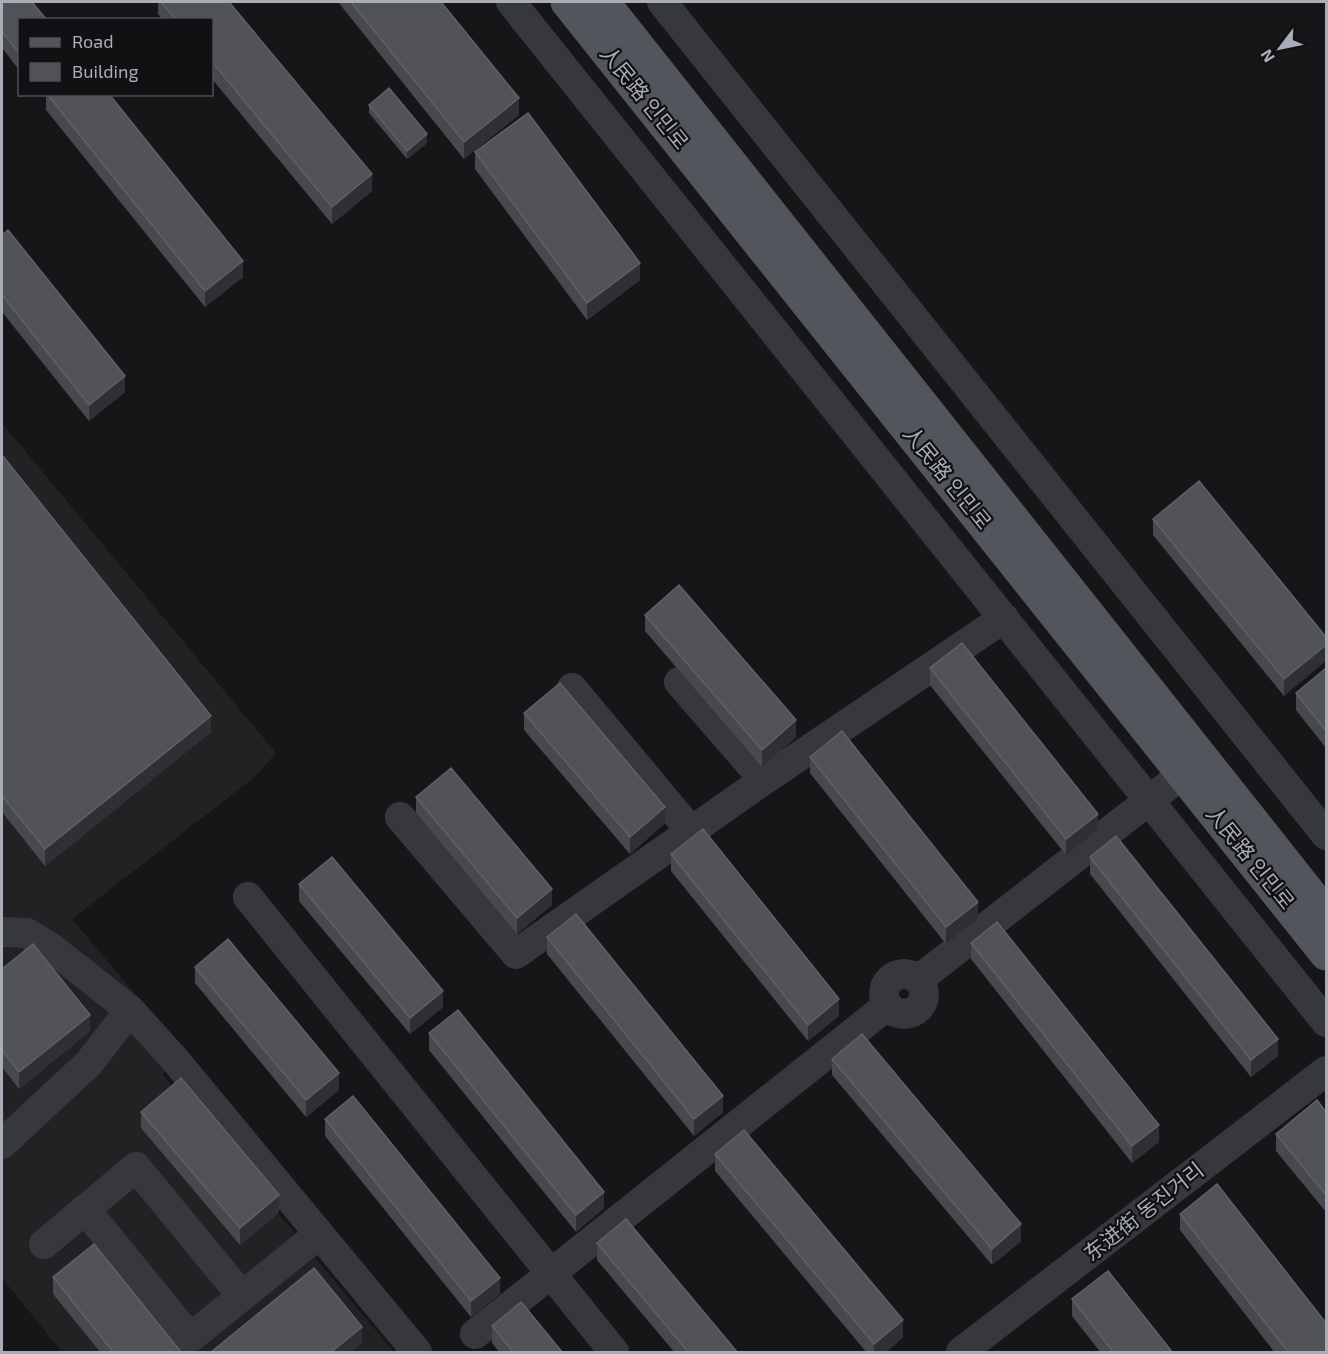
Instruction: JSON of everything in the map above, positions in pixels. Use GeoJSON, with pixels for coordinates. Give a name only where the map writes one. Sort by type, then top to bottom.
{"type":"FeatureCollection","features":[{"type":"Feature","properties":{"kind":"main road","name":"人民路 인민로"},"geometry":{"type":"LineString","coordinates":[[567,2],[1326,954]]}},
{"type":"Feature","properties":{"kind":"main road","name":"人民路 인민로"},"geometry":{"type":"LineString","coordinates":[[603,2],[1326,914]]}},
{"type":"Feature","properties":{"kind":"street"},"geometry":{"type":"LineString","coordinates":[[511,2],[1326,1022]]}},
{"type":"Feature","properties":{"kind":"street"},"geometry":{"type":"LineString","coordinates":[[662,2],[1326,835]]}},
{"type":"Feature","properties":{"kind":"street"},"geometry":{"type":"LineString","coordinates":[[400,817],[516,954],[764,780],[1004,618]]}},
{"type":"Feature","properties":{"kind":"street"},"geometry":{"type":"LineString","coordinates":[[679,682],[764,780]]}},
{"type":"Feature","properties":{"kind":"street"},"geometry":{"type":"LineString","coordinates":[[572,688],[691,831]]}},
{"type":"Feature","properties":{"kind":"street"},"geometry":{"type":"LineString","coordinates":[[476,1334],[888,1005],[884,993],[886,986],[894,976],[907,974],[918,980],[1183,774]]}},
{"type":"Feature","properties":{"kind":"street"},"geometry":{"type":"LineString","coordinates":[[248,897],[614,1353]]}},
{"type":"Feature","properties":{"kind":"street"},"geometry":{"type":"LineString","coordinates":[[2,932],[27,933],[50,947],[130,1010],[177,1061],[417,1353]]}},
{"type":"Feature","properties":{"kind":"street"},"geometry":{"type":"LineString","coordinates":[[2,1144],[89,1063],[130,1010]]}},
{"type":"Feature","properties":{"kind":"street","name":"东进街 동진거리"},"geometry":{"type":"LineString","coordinates":[[961,1353],[1326,1071]]}},
{"type":"Feature","properties":{"kind":"street"},"geometry":{"type":"LineString","coordinates":[[44,1244],[136,1167],[242,1296]]}},
{"type":"Feature","properties":{"kind":"street"},"geometry":{"type":"LineString","coordinates":[[85,1209],[190,1338],[319,1234]]}},
{"type":"Feature","properties":{"kind":"shaded area"},"geometry":{"type":"Polygon","coordinates":[[[2,423],[276,753],[256,776],[72,919],[186,1054],[162,1074],[394,1352],[62,1352],[2,1278],[2,423]]]}},
{"type":"Feature","properties":{"kind":"building"},"geometry":{"type":"Polygon","coordinates":[[[2,2],[32,2],[45,18],[18,18],[18,52],[2,32],[2,2]]]}},
{"type":"Feature","properties":{"kind":"building"},"geometry":{"type":"Polygon","coordinates":[[[161,2],[229,2],[372,174],[332,207],[213,63],[213,18],[174,18],[161,2]]]}},
{"type":"Feature","properties":{"kind":"building"},"geometry":{"type":"Polygon","coordinates":[[[351,2],[441,2],[519,98],[464,142],[351,2]]]}},
{"type":"Feature","properties":{"kind":"building"},"geometry":{"type":"Polygon","coordinates":[[[389,88],[427,134],[407,151],[369,105],[389,88]]]}},
{"type":"Feature","properties":{"kind":"building"},"geometry":{"type":"Polygon","coordinates":[[[49,96],[111,96],[243,261],[205,291],[49,96]]]}},
{"type":"Feature","properties":{"kind":"building"},"geometry":{"type":"Polygon","coordinates":[[[528,113],[640,263],[587,303],[475,152],[528,113]]]}},
{"type":"Feature","properties":{"kind":"building"},"geometry":{"type":"Polygon","coordinates":[[[8,230],[125,376],[89,405],[2,295],[2,235],[8,230]]]}},
{"type":"Feature","properties":{"kind":"building"},"geometry":{"type":"Polygon","coordinates":[[[2,455],[211,716],[45,849],[2,796],[2,455]]]}},
{"type":"Feature","properties":{"kind":"building"},"geometry":{"type":"Polygon","coordinates":[[[1199,481],[1326,637],[1326,645],[1284,679],[1153,519],[1199,481]]]}},
{"type":"Feature","properties":{"kind":"building"},"geometry":{"type":"Polygon","coordinates":[[[679,585],[796,720],[762,750],[645,615],[679,585]]]}},
{"type":"Feature","properties":{"kind":"building"},"geometry":{"type":"Polygon","coordinates":[[[962,643],[1098,814],[1066,839],[930,668],[962,643]]]}},
{"type":"Feature","properties":{"kind":"building"},"geometry":{"type":"Polygon","coordinates":[[[1326,668],[1326,731],[1296,693],[1326,668]]]}},
{"type":"Feature","properties":{"kind":"building"},"geometry":{"type":"Polygon","coordinates":[[[560,683],[665,807],[630,837],[524,713],[560,683]]]}},
{"type":"Feature","properties":{"kind":"building"},"geometry":{"type":"Polygon","coordinates":[[[842,731],[978,902],[946,927],[810,757],[842,731]]]}},
{"type":"Feature","properties":{"kind":"building"},"geometry":{"type":"Polygon","coordinates":[[[451,768],[552,889],[517,918],[416,797],[451,768]]]}},
{"type":"Feature","properties":{"kind":"building"},"geometry":{"type":"Polygon","coordinates":[[[703,829],[839,999],[808,1025],[671,854],[703,829]]]}},
{"type":"Feature","properties":{"kind":"building"},"geometry":{"type":"Polygon","coordinates":[[[1116,836],[1278,1039],[1251,1060],[1090,857],[1116,836]]]}},
{"type":"Feature","properties":{"kind":"building"},"geometry":{"type":"Polygon","coordinates":[[[332,857],[443,991],[410,1018],[299,884],[332,857]]]}},
{"type":"Feature","properties":{"kind":"building"},"geometry":{"type":"Polygon","coordinates":[[[576,914],[723,1096],[694,1119],[547,937],[576,914]]]}},
{"type":"Feature","properties":{"kind":"building"},"geometry":{"type":"Polygon","coordinates":[[[997,922],[1159,1125],[1132,1146],[971,943],[997,922]]]}},
{"type":"Feature","properties":{"kind":"building"},"geometry":{"type":"Polygon","coordinates":[[[228,939],[339,1073],[306,1100],[195,967],[228,939]]]}},
{"type":"Feature","properties":{"kind":"building"},"geometry":{"type":"Polygon","coordinates":[[[33,944],[90,1015],[19,1072],[2,1050],[2,969],[33,944]]]}},
{"type":"Feature","properties":{"kind":"building"},"geometry":{"type":"Polygon","coordinates":[[[458,1010],[604,1192],[576,1215],[429,1033],[458,1010]]]}},
{"type":"Feature","properties":{"kind":"building"},"geometry":{"type":"Polygon","coordinates":[[[862,1034],[1021,1224],[992,1249],[832,1059],[862,1034]]]}},
{"type":"Feature","properties":{"kind":"building"},"geometry":{"type":"Polygon","coordinates":[[[181,1078],[279,1195],[240,1228],[141,1112],[181,1078]]]}},
{"type":"Feature","properties":{"kind":"building"},"geometry":{"type":"Polygon","coordinates":[[[353,1096],[500,1278],[471,1301],[325,1119],[353,1096]]]}},
{"type":"Feature","properties":{"kind":"building"},"geometry":{"type":"Polygon","coordinates":[[[1317,1100],[1326,1112],[1326,1195],[1276,1134],[1317,1100]]]}},
{"type":"Feature","properties":{"kind":"building"},"geometry":{"type":"Polygon","coordinates":[[[744,1130],[903,1320],[874,1344],[715,1154],[744,1130]]]}},
{"type":"Feature","properties":{"kind":"building"},"geometry":{"type":"Polygon","coordinates":[[[1217,1184],[1326,1323],[1326,1353],[1289,1353],[1180,1214],[1217,1184]]]}},
{"type":"Feature","properties":{"kind":"building"},"geometry":{"type":"Polygon","coordinates":[[[626,1219],[738,1353],[689,1353],[597,1243],[626,1219]]]}},
{"type":"Feature","properties":{"kind":"building"},"geometry":{"type":"Polygon","coordinates":[[[94,1244],[182,1353],[114,1353],[53,1277],[94,1244]]]}},
{"type":"Feature","properties":{"kind":"building"},"geometry":{"type":"Polygon","coordinates":[[[314,1268],[362,1327],[330,1353],[210,1353],[314,1268]]]}},
{"type":"Feature","properties":{"kind":"building"},"geometry":{"type":"Polygon","coordinates":[[[1108,1271],[1173,1353],[1114,1353],[1072,1299],[1108,1271]]]}},
{"type":"Feature","properties":{"kind":"building"},"geometry":{"type":"Polygon","coordinates":[[[521,1302],[563,1353],[514,1353],[492,1326],[521,1302]]]}}]}
